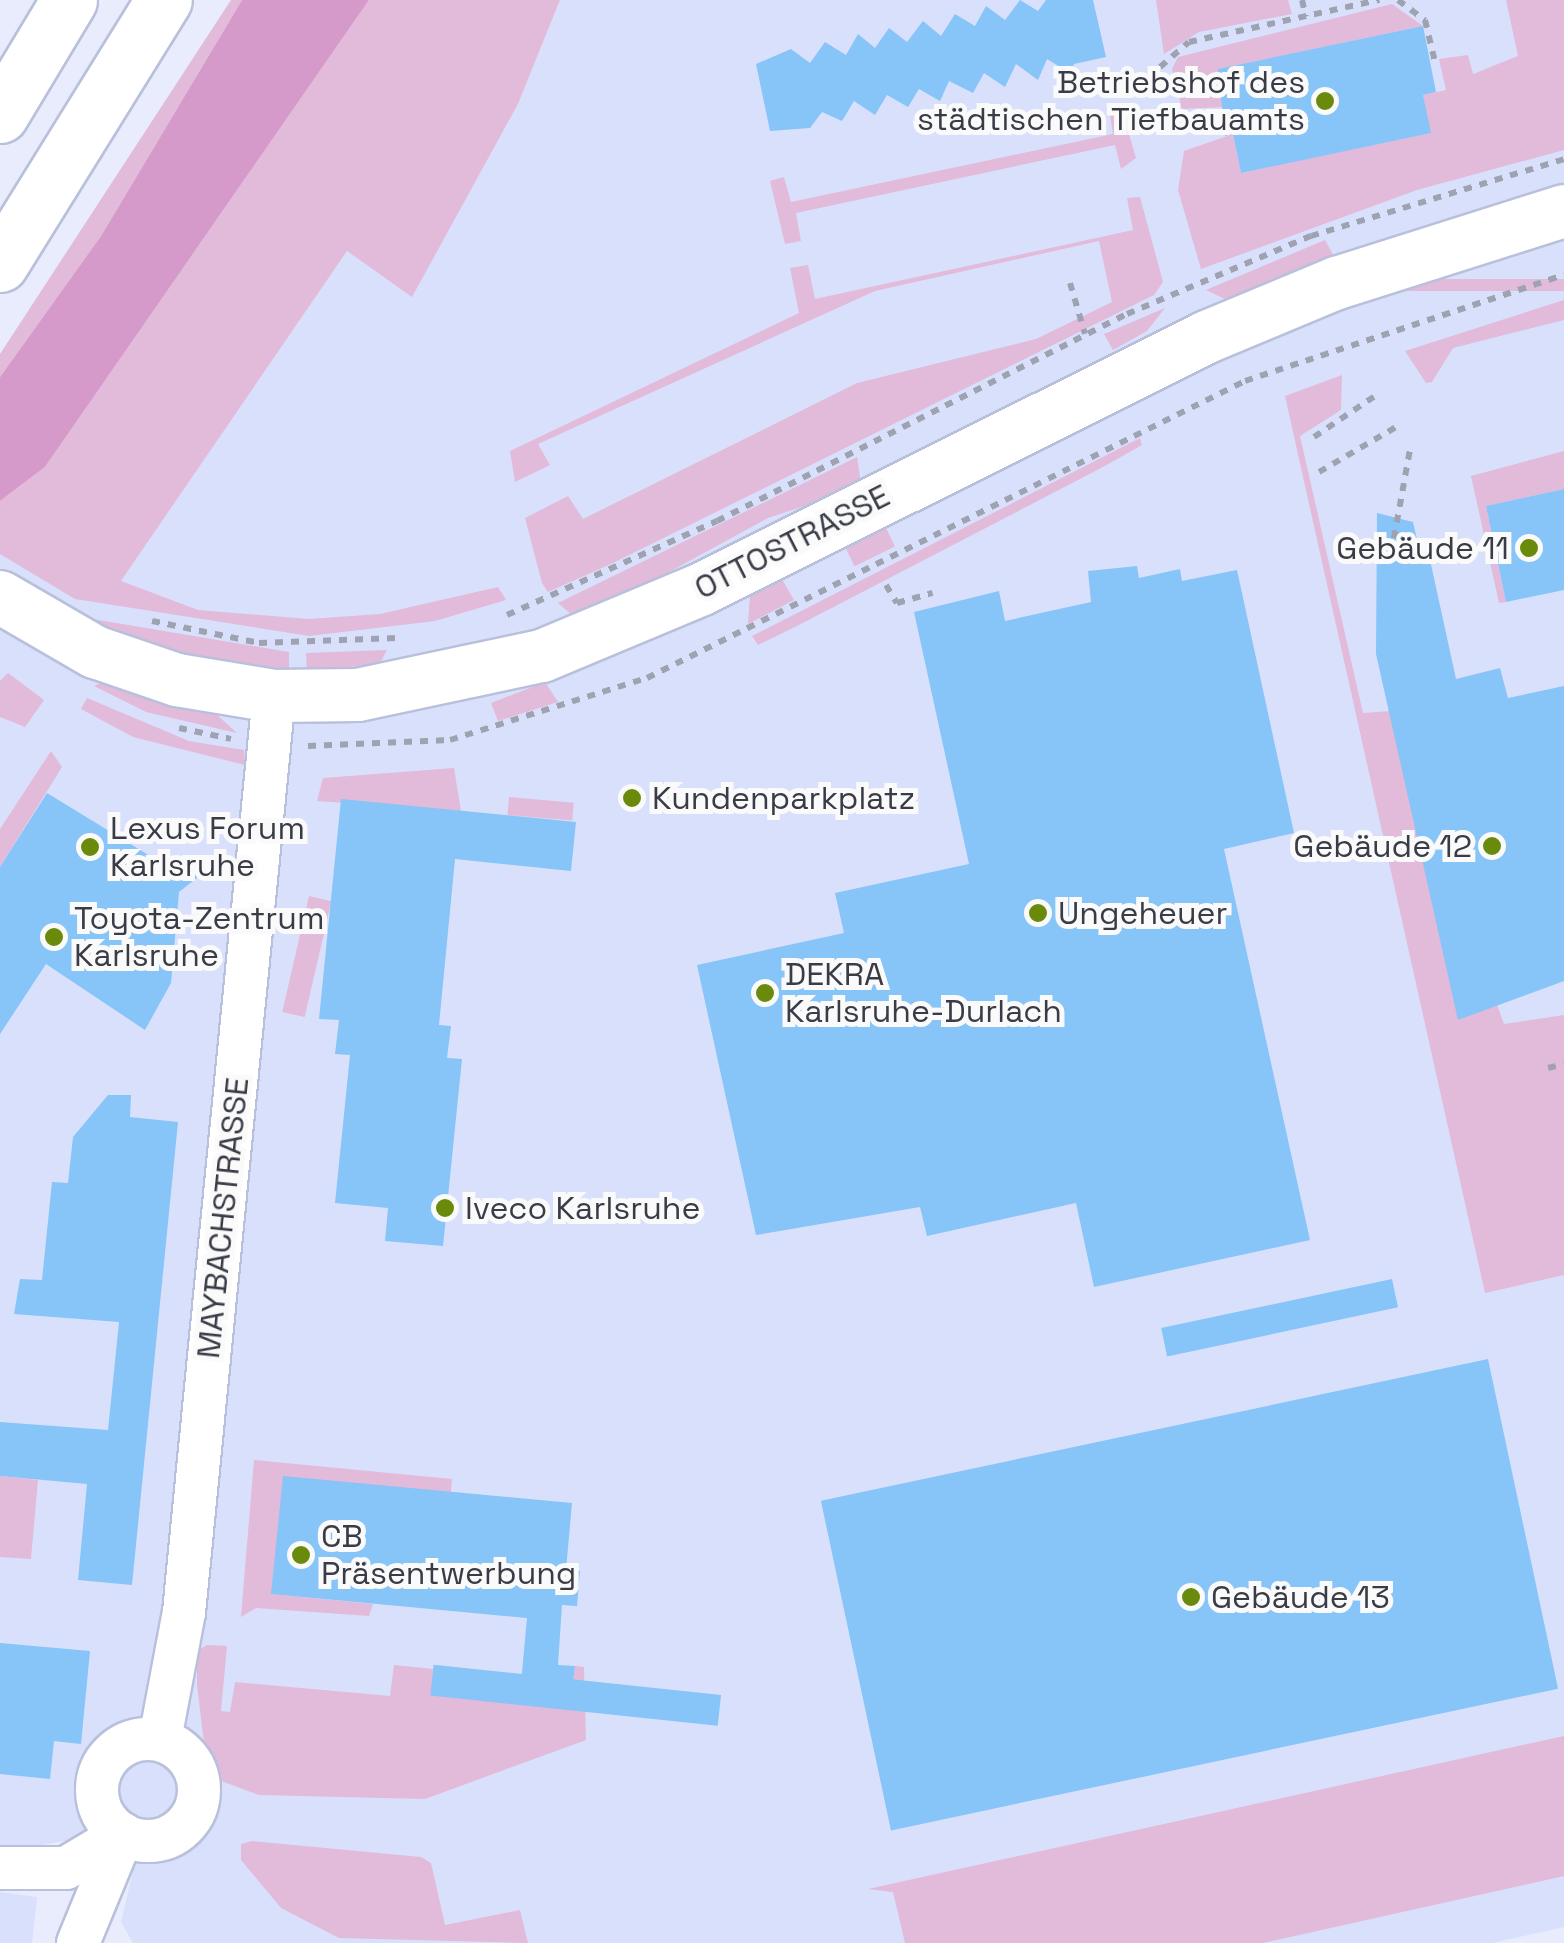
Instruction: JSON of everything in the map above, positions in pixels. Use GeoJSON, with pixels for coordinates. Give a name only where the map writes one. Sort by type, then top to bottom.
{"type":"FeatureCollection","features":[{"type":"Feature","properties":{"kind":"highway"},"geometry":{"type":"LineString","coordinates":[[0,116],[69,0]]}},
{"type":"Feature","properties":{"kind":"highway"},"geometry":{"type":"LineString","coordinates":[[0,264],[164,0]]}},
{"type":"Feature","properties":{"kind":"main road","name":"OTTOSTRASSE"},"geometry":{"type":"LineString","coordinates":[[0,597],[95,652],[178,680],[274,696],[358,695],[570,648],[1207,337],[1336,283],[1564,211]]}},
{"type":"Feature","properties":{"kind":"street","name":"MAYBACHSTRASSE"},"geometry":{"type":"LineString","coordinates":[[160,1739],[184,1612],[274,696]]}},
{"type":"Feature","properties":{"kind":"street"},"geometry":{"type":"LineString","coordinates":[[0,1868],[66,1868],[123,1834],[162,1839],[196,1807],[196,1770],[160,1739],[124,1743],[101,1768],[99,1807],[123,1834]]}},
{"type":"Feature","properties":{"kind":"street"},"geometry":{"type":"LineString","coordinates":[[78,1943],[123,1834]]}},
{"type":"Feature","properties":{"kind":"path"},"geometry":{"type":"LineString","coordinates":[[1302,0],[1306,17]]}},
{"type":"Feature","properties":{"kind":"path"},"geometry":{"type":"LineString","coordinates":[[1136,88],[1189,42],[1379,0]]}},
{"type":"Feature","properties":{"kind":"path"},"geometry":{"type":"LineString","coordinates":[[1398,0],[1425,20],[1436,66]]}},
{"type":"Feature","properties":{"kind":"path"},"geometry":{"type":"LineString","coordinates":[[498,618],[717,521],[1085,334],[1311,236],[1564,158]]}},
{"type":"Feature","properties":{"kind":"path"},"geometry":{"type":"LineString","coordinates":[[1070,284],[1085,334]]}},
{"type":"Feature","properties":{"kind":"path"},"geometry":{"type":"LineString","coordinates":[[1314,436],[1378,394]]}},
{"type":"Feature","properties":{"kind":"path"},"geometry":{"type":"LineString","coordinates":[[1319,472],[1396,428]]}},
{"type":"Feature","properties":{"kind":"path"},"geometry":{"type":"LineString","coordinates":[[1391,554],[1410,449]]}},
{"type":"Feature","properties":{"kind":"path"},"geometry":{"type":"LineString","coordinates":[[886,585],[898,603],[933,592]]}},
{"type":"Feature","properties":{"kind":"path"},"geometry":{"type":"LineString","coordinates":[[145,620],[259,643],[404,637]]}},
{"type":"Feature","properties":{"kind":"path"},"geometry":{"type":"LineString","coordinates":[[1548,1068],[1564,1064]]}},
{"type":"Feature","properties":{"kind":"shaded area"},"geometry":{"type":"Polygon","coordinates":[[[231,0],[242,0],[101,236],[0,377],[0,354],[231,0]]]}},
{"type":"Feature","properties":{"kind":"shaded area"},"geometry":{"type":"Polygon","coordinates":[[[242,0],[369,0],[45,467],[0,501],[0,377],[101,236],[242,0]]]}},
{"type":"Feature","properties":{"kind":"shaded area"},"geometry":{"type":"Polygon","coordinates":[[[369,0],[560,0],[518,104],[412,297],[347,251],[121,581],[198,610],[309,619],[380,614],[498,587],[506,600],[435,621],[309,636],[75,599],[0,554],[0,501],[45,467],[369,0]]]}},
{"type":"Feature","properties":{"kind":"shaded area"},"geometry":{"type":"Polygon","coordinates":[[[560,0],[1564,0],[1564,1927],[1492,1943],[133,1943],[121,1922],[135,1862],[86,1837],[0,1853],[0,541],[121,581],[347,251],[412,296],[518,104],[560,0]]]}},
{"type":"Feature","properties":{"kind":"shaded area"},"geometry":{"type":"Polygon","coordinates":[[[1156,0],[1288,0],[1292,14],[1199,32],[1164,54],[1156,0]]]}},
{"type":"Feature","properties":{"kind":"shaded area"},"geometry":{"type":"Polygon","coordinates":[[[1506,0],[1564,0],[1564,150],[1417,190],[1201,269],[1178,190],[1184,151],[1233,134],[1241,173],[1430,133],[1423,95],[1446,90],[1439,59],[1468,55],[1473,74],[1518,56],[1506,0]]]}},
{"type":"Feature","properties":{"kind":"shaded area"},"geometry":{"type":"Polygon","coordinates":[[[1392,4],[1423,26],[1219,69],[1226,107],[1182,109],[1172,69],[1178,57],[1392,4]]]}},
{"type":"Feature","properties":{"kind":"shaded area"},"geometry":{"type":"Polygon","coordinates":[[[1121,106],[1136,158],[1121,169],[1115,145],[796,213],[801,241],[785,244],[770,181],[784,177],[791,202],[1113,134],[1109,108],[1121,106]]]}},
{"type":"Feature","properties":{"kind":"shaded area"},"geometry":{"type":"Polygon","coordinates":[[[1140,197],[1163,282],[1154,295],[613,563],[548,592],[542,583],[525,518],[568,496],[583,519],[857,383],[1036,339],[1112,302],[1099,241],[875,291],[538,444],[550,465],[515,482],[510,451],[799,313],[790,268],[808,265],[815,299],[1133,230],[1127,198],[1140,197]]]}},
{"type":"Feature","properties":{"kind":"shaded area"},"geometry":{"type":"Polygon","coordinates":[[[1325,240],[1335,258],[1231,302],[1206,290],[1325,240]]]}},
{"type":"Feature","properties":{"kind":"shaded area"},"geometry":{"type":"Polygon","coordinates":[[[1374,279],[1564,279],[1564,291],[1374,291],[1374,279]]]}},
{"type":"Feature","properties":{"kind":"shaded area"},"geometry":{"type":"Polygon","coordinates":[[[1564,300],[1564,320],[1453,348],[1432,382],[1426,383],[1405,351],[1564,300]]]}},
{"type":"Feature","properties":{"kind":"shaded area"},"geometry":{"type":"Polygon","coordinates":[[[1165,308],[1147,331],[1113,350],[1104,334],[1165,308]]]}},
{"type":"Feature","properties":{"kind":"shaded area"},"geometry":{"type":"Polygon","coordinates":[[[1342,375],[1341,410],[1300,436],[1363,713],[1391,711],[1504,1024],[1564,1015],[1564,1275],[1485,1293],[1285,396],[1342,375]]]}},
{"type":"Feature","properties":{"kind":"shaded area"},"geometry":{"type":"Polygon","coordinates":[[[1140,438],[1142,445],[1103,467],[795,627],[758,645],[752,636],[1140,438]]]}},
{"type":"Feature","properties":{"kind":"shaded area"},"geometry":{"type":"Polygon","coordinates":[[[1564,451],[1564,489],[1486,506],[1506,602],[1499,603],[1471,476],[1564,451]]]}},
{"type":"Feature","properties":{"kind":"shaded area"},"geometry":{"type":"Polygon","coordinates":[[[857,457],[861,484],[847,492],[768,518],[579,621],[558,603],[857,457]]]}},
{"type":"Feature","properties":{"kind":"shaded area"},"geometry":{"type":"Polygon","coordinates":[[[884,524],[895,546],[855,566],[844,544],[884,524]]]}},
{"type":"Feature","properties":{"kind":"shaded area"},"geometry":{"type":"Polygon","coordinates":[[[782,579],[794,600],[748,624],[750,594],[782,579]]]}},
{"type":"Feature","properties":{"kind":"shaded area"},"geometry":{"type":"Polygon","coordinates":[[[63,614],[289,652],[289,673],[204,665],[63,614]]]}},
{"type":"Feature","properties":{"kind":"shaded area"},"geometry":{"type":"Polygon","coordinates":[[[387,650],[380,663],[307,673],[306,653],[387,650]]]}},
{"type":"Feature","properties":{"kind":"shaded area"},"geometry":{"type":"Polygon","coordinates":[[[8,673],[44,700],[25,727],[0,717],[0,681],[8,673]]]}},
{"type":"Feature","properties":{"kind":"shaded area"},"geometry":{"type":"Polygon","coordinates":[[[105,681],[216,714],[237,733],[146,712],[94,686],[105,681]]]}},
{"type":"Feature","properties":{"kind":"shaded area"},"geometry":{"type":"Polygon","coordinates":[[[545,682],[558,702],[498,721],[491,703],[545,682]]]}},
{"type":"Feature","properties":{"kind":"shaded area"},"geometry":{"type":"Polygon","coordinates":[[[87,698],[189,741],[244,750],[245,765],[133,737],[81,709],[87,698]]]}},
{"type":"Feature","properties":{"kind":"shaded area"},"geometry":{"type":"Polygon","coordinates":[[[51,751],[62,767],[0,867],[0,829],[51,751]]]}},
{"type":"Feature","properties":{"kind":"shaded area"},"geometry":{"type":"Polygon","coordinates":[[[454,768],[461,811],[317,801],[323,778],[454,768]]]}},
{"type":"Feature","properties":{"kind":"shaded area"},"geometry":{"type":"Polygon","coordinates":[[[509,797],[574,803],[572,821],[507,815],[509,797]]]}},
{"type":"Feature","properties":{"kind":"shaded area"},"geometry":{"type":"Polygon","coordinates":[[[309,896],[331,901],[305,1017],[282,1012],[309,896]]]}},
{"type":"Feature","properties":{"kind":"shaded area"},"geometry":{"type":"Polygon","coordinates":[[[254,1460],[452,1479],[451,1492],[272,1594],[373,1604],[369,1616],[256,1608],[241,1617],[254,1460]]]}},
{"type":"Feature","properties":{"kind":"shaded area"},"geometry":{"type":"Polygon","coordinates":[[[0,1476],[38,1480],[31,1559],[0,1557],[0,1476]]]}},
{"type":"Feature","properties":{"kind":"shaded area"},"geometry":{"type":"Polygon","coordinates":[[[207,1645],[227,1646],[221,1711],[230,1712],[235,1682],[390,1696],[394,1665],[463,1672],[462,1688],[571,1699],[575,1666],[584,1667],[586,1740],[425,1799],[259,1795],[208,1776],[197,1685],[197,1651],[207,1645]]]}},
{"type":"Feature","properties":{"kind":"shaded area"},"geometry":{"type":"Polygon","coordinates":[[[1564,1736],[1564,1876],[1263,1943],[905,1943],[893,1892],[868,1889],[1564,1736]]]}},
{"type":"Feature","properties":{"kind":"shaded area"},"geometry":{"type":"Polygon","coordinates":[[[252,1841],[421,1857],[431,1863],[445,1925],[520,1910],[528,1943],[339,1938],[281,1908],[241,1860],[241,1844],[252,1841]]]}},
{"type":"Feature","properties":{"kind":"shaded area"},"geometry":{"type":"Polygon","coordinates":[[[0,1892],[37,1897],[32,1943],[0,1943],[0,1892]]]}},
{"type":"Feature","properties":{"kind":"building"},"geometry":{"type":"Polygon","coordinates":[[[1020,0],[1038,11],[1046,0],[1093,0],[1106,57],[1074,64],[1070,73],[1047,59],[1038,80],[1016,64],[1005,87],[984,73],[973,93],[949,81],[940,101],[919,89],[908,107],[887,95],[875,115],[854,101],[842,121],[822,112],[810,128],[770,131],[756,64],[791,49],[810,63],[825,42],[846,55],[858,34],[875,48],[889,28],[907,42],[923,21],[941,36],[955,14],[975,26],[986,6],[1005,20],[1020,0]]]}},
{"type":"Feature","properties":{"kind":"building","name":"Betriebshof des städtischen Tiefbauamts"},"geometry":{"type":"Polygon","coordinates":[[[1423,26],[1436,92],[1423,95],[1431,133],[1241,173],[1233,134],[1225,136],[1218,69],[1423,26]]]}},
{"type":"Feature","properties":{"kind":"building","name":"Gebäude 11"},"geometry":{"type":"Polygon","coordinates":[[[1564,489],[1564,590],[1506,602],[1486,506],[1564,489]]]}},
{"type":"Feature","properties":{"kind":"building","name":"Gebäude 12"},"geometry":{"type":"Polygon","coordinates":[[[1377,513],[1413,522],[1419,548],[1427,546],[1456,679],[1500,668],[1508,698],[1564,686],[1564,981],[1458,1020],[1376,654],[1377,513]]]}},
{"type":"Feature","properties":{"kind":"building","name":"Ungeheuer"},"geometry":{"type":"Polygon","coordinates":[[[1137,566],[1139,578],[1180,569],[1182,581],[1237,570],[1294,833],[1224,849],[1310,1240],[1094,1287],[1076,1203],[927,1236],[920,1207],[756,1235],[697,965],[844,933],[835,893],[969,864],[914,612],[999,591],[1005,621],[1091,602],[1088,571],[1137,566]]]}},
{"type":"Feature","properties":{"kind":"building"},"geometry":{"type":"Polygon","coordinates":[[[47,793],[168,867],[212,866],[179,892],[171,983],[145,1030],[46,964],[0,1034],[0,867],[47,793]]]}},
{"type":"Feature","properties":{"kind":"building"},"geometry":{"type":"Polygon","coordinates":[[[341,799],[576,822],[571,871],[455,859],[439,1025],[451,1026],[447,1058],[462,1059],[443,1246],[385,1241],[388,1208],[335,1203],[350,1055],[335,1054],[339,1020],[319,1019],[341,799]]]}},
{"type":"Feature","properties":{"kind":"building"},"geometry":{"type":"Polygon","coordinates":[[[108,1095],[131,1095],[130,1117],[178,1122],[132,1585],[78,1580],[87,1484],[0,1476],[0,1422],[108,1430],[119,1322],[14,1314],[20,1279],[42,1280],[52,1182],[68,1183],[73,1137],[108,1095]]]}},
{"type":"Feature","properties":{"kind":"building"},"geometry":{"type":"Polygon","coordinates":[[[1392,1279],[1398,1307],[1167,1356],[1161,1328],[1392,1279]]]}},
{"type":"Feature","properties":{"kind":"building","name":"Gebäude 13"},"geometry":{"type":"Polygon","coordinates":[[[1488,1359],[1558,1689],[891,1830],[821,1501],[1488,1359]]]}},
{"type":"Feature","properties":{"kind":"building"},"geometry":{"type":"Polygon","coordinates":[[[283,1476],[572,1503],[566,1570],[580,1571],[577,1606],[562,1605],[558,1665],[575,1666],[571,1699],[520,1694],[527,1618],[271,1594],[283,1476]]]}},
{"type":"Feature","properties":{"kind":"building"},"geometry":{"type":"Polygon","coordinates":[[[0,1643],[90,1651],[81,1744],[54,1741],[50,1779],[0,1774],[0,1643]]]}},
{"type":"Feature","properties":{"kind":"building"},"geometry":{"type":"Polygon","coordinates":[[[434,1665],[721,1695],[718,1726],[430,1696],[434,1665]]]}},
{"type":"Feature","properties":{"kind":"place","name":"Betriebshof des städtischen Tiefbauamts"},"geometry":{"type":"Point","coordinates":[1325,101]}},
{"type":"Feature","properties":{"kind":"place","name":"Gebäude 11"},"geometry":{"type":"Point","coordinates":[1529,548]}},
{"type":"Feature","properties":{"kind":"place","name":"Kundenparkplatz"},"geometry":{"type":"Point","coordinates":[632,798]}},
{"type":"Feature","properties":{"kind":"place","name":"Gebäude 12"},"geometry":{"type":"Point","coordinates":[1492,846]}},
{"type":"Feature","properties":{"kind":"place","name":"Lexus Forum Karlsruhe"},"geometry":{"type":"Point","coordinates":[90,847]}},
{"type":"Feature","properties":{"kind":"place","name":"Ungeheuer"},"geometry":{"type":"Point","coordinates":[1038,913]}},
{"type":"Feature","properties":{"kind":"place","name":"Toyota-Zentrum Karlsruhe"},"geometry":{"type":"Point","coordinates":[54,937]}},
{"type":"Feature","properties":{"kind":"place","name":"DEKRA Karlsruhe-Durlach"},"geometry":{"type":"Point","coordinates":[765,993]}},
{"type":"Feature","properties":{"kind":"place","name":"Iveco Karlsruhe"},"geometry":{"type":"Point","coordinates":[445,1208]}},
{"type":"Feature","properties":{"kind":"place","name":"CB Präsentwerbung"},"geometry":{"type":"Point","coordinates":[301,1555]}},
{"type":"Feature","properties":{"kind":"place","name":"Gebäude 13"},"geometry":{"type":"Point","coordinates":[1191,1597]}}]}
